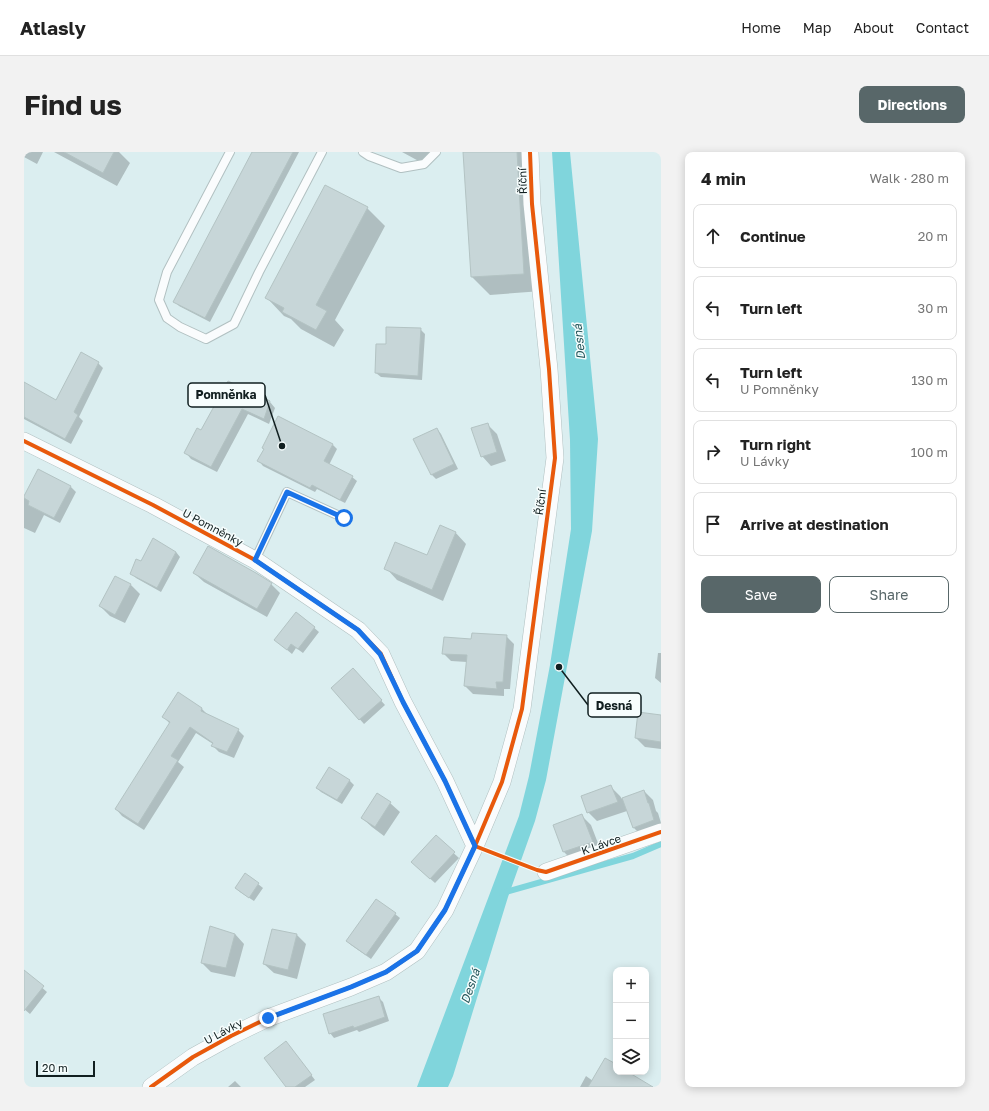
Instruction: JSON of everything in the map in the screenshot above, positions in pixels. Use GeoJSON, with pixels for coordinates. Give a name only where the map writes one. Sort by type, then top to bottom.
{"type":"FeatureCollection","features":[{"type":"Feature","properties":{"kind":"street","name":"Říční"},"geometry":{"type":"LineString","coordinates":[[475,846],[502,782],[522,709],[555,458],[549,369],[532,204],[530,152]]}},
{"type":"Feature","properties":{"kind":"street","name":"U Pomněnky"},"geometry":{"type":"LineString","coordinates":[[24,441],[153,505],[255,560],[358,630],[380,654],[406,708],[445,781],[475,846]]}},
{"type":"Feature","properties":{"kind":"street","name":"K Lávce"},"geometry":{"type":"LineString","coordinates":[[546,872],[661,832]]}},
{"type":"Feature","properties":{"kind":"street","name":"U Lávky"},"geometry":{"type":"LineString","coordinates":[[151,1087],[193,1057],[231,1036],[268,1018],[351,987],[386,972],[417,951],[445,910],[475,846]]}},
{"type":"Feature","properties":{"kind":"lane"},"geometry":{"type":"LineString","coordinates":[[230,152],[167,272],[159,300],[167,318],[180,327],[206,339],[234,324],[322,152]]}},
{"type":"Feature","properties":{"kind":"lane"},"geometry":{"type":"LineString","coordinates":[[363,152],[369,156],[401,168],[424,164],[436,152]]}},
{"type":"Feature","properties":{"kind":"lane"},"geometry":{"type":"LineString","coordinates":[[255,560],[287,492],[344,518]]}},
{"type":"Feature","properties":{"kind":"water"},"geometry":{"type":"Polygon","coordinates":[[[552,152],[570,152],[598,439],[592,531],[546,780],[535,821],[508,897],[453,1076],[448,1087],[417,1087],[519,816],[529,776],[550,665],[571,529],[570,440],[552,152]]]}},
{"type":"Feature","properties":{"kind":"building"},"geometry":{"type":"Polygon","coordinates":[[[64,152],[114,152],[103,173],[64,152]]]}},
{"type":"Feature","properties":{"kind":"building"},"geometry":{"type":"Polygon","coordinates":[[[252,152],[293,152],[205,318],[173,302],[252,152]]]}},
{"type":"Feature","properties":{"kind":"building"},"geometry":{"type":"Polygon","coordinates":[[[463,152],[517,152],[524,274],[471,277],[463,152]]]}},
{"type":"Feature","properties":{"kind":"building"},"geometry":{"type":"Polygon","coordinates":[[[325,185],[368,207],[316,305],[327,311],[316,330],[282,312],[284,308],[265,298],[325,185]]]}},
{"type":"Feature","properties":{"kind":"building"},"geometry":{"type":"Polygon","coordinates":[[[386,327],[421,328],[418,376],[375,373],[376,344],[386,344],[386,327]]]}},
{"type":"Feature","properties":{"kind":"building"},"geometry":{"type":"Polygon","coordinates":[[[81,352],[99,362],[74,412],[78,415],[65,439],[24,417],[24,382],[56,400],[81,352]]]}},
{"type":"Feature","properties":{"kind":"building"},"geometry":{"type":"Polygon","coordinates":[[[228,381],[270,401],[264,419],[242,409],[211,467],[184,453],[197,428],[201,430],[228,381]]]}},
{"type":"Feature","properties":{"kind":"building"},"geometry":{"type":"Polygon","coordinates":[[[278,416],[333,444],[324,461],[353,476],[340,500],[312,485],[310,488],[257,461],[264,449],[262,448],[278,416]]]}},
{"type":"Feature","properties":{"kind":"building"},"geometry":{"type":"Polygon","coordinates":[[[488,423],[497,452],[481,457],[471,428],[488,423]]]}},
{"type":"Feature","properties":{"kind":"building"},"geometry":{"type":"Polygon","coordinates":[[[437,428],[454,464],[431,475],[413,439],[437,428]]]}},
{"type":"Feature","properties":{"kind":"building"},"geometry":{"type":"Polygon","coordinates":[[[38,469],[71,486],[54,518],[28,505],[29,501],[24,498],[38,469]]]}},
{"type":"Feature","properties":{"kind":"building"},"geometry":{"type":"Polygon","coordinates":[[[440,525],[456,532],[432,590],[384,569],[395,542],[427,555],[440,525]]]}},
{"type":"Feature","properties":{"kind":"building"},"geometry":{"type":"Polygon","coordinates":[[[153,538],[176,552],[157,588],[130,574],[136,559],[141,561],[153,538]]]}},
{"type":"Feature","properties":{"kind":"building"},"geometry":{"type":"Polygon","coordinates":[[[208,546],[272,583],[257,609],[193,573],[208,546]]]}},
{"type":"Feature","properties":{"kind":"building"},"geometry":{"type":"Polygon","coordinates":[[[115,576],[131,584],[115,615],[99,606],[115,576]]]}},
{"type":"Feature","properties":{"kind":"building"},"geometry":{"type":"Polygon","coordinates":[[[296,612],[315,627],[298,649],[291,644],[287,650],[274,640],[296,612]]]}},
{"type":"Feature","properties":{"kind":"building"},"geometry":{"type":"Polygon","coordinates":[[[472,633],[507,635],[503,682],[496,682],[497,689],[464,686],[467,655],[442,654],[444,637],[471,639],[472,633]]]}},
{"type":"Feature","properties":{"kind":"building"},"geometry":{"type":"Polygon","coordinates":[[[353,668],[382,700],[359,720],[331,688],[353,668]]]}},
{"type":"Feature","properties":{"kind":"building"},"geometry":{"type":"Polygon","coordinates":[[[178,692],[202,708],[201,711],[239,729],[227,752],[211,746],[213,743],[190,727],[171,756],[178,760],[138,824],[115,809],[170,722],[162,717],[178,692]]]}},
{"type":"Feature","properties":{"kind":"building"},"geometry":{"type":"Polygon","coordinates":[[[638,712],[661,715],[661,742],[635,738],[638,712]]]}},
{"type":"Feature","properties":{"kind":"building"},"geometry":{"type":"Polygon","coordinates":[[[329,767],[350,780],[337,800],[316,788],[329,767]]]}},
{"type":"Feature","properties":{"kind":"building"},"geometry":{"type":"Polygon","coordinates":[[[611,785],[618,802],[587,813],[581,796],[611,785]]]}},
{"type":"Feature","properties":{"kind":"building"},"geometry":{"type":"Polygon","coordinates":[[[644,790],[654,820],[633,828],[622,798],[644,790]]]}},
{"type":"Feature","properties":{"kind":"building"},"geometry":{"type":"Polygon","coordinates":[[[377,793],[391,802],[375,827],[361,818],[377,793]]]}},
{"type":"Feature","properties":{"kind":"building"},"geometry":{"type":"Polygon","coordinates":[[[582,814],[593,842],[563,852],[553,825],[582,814]]]}},
{"type":"Feature","properties":{"kind":"building"},"geometry":{"type":"Polygon","coordinates":[[[436,835],[455,852],[430,879],[411,862],[436,835]]]}},
{"type":"Feature","properties":{"kind":"building"},"geometry":{"type":"Polygon","coordinates":[[[245,873],[259,883],[249,898],[235,888],[245,873]]]}},
{"type":"Feature","properties":{"kind":"building"},"geometry":{"type":"Polygon","coordinates":[[[376,899],[396,913],[366,955],[346,941],[376,899]]]}},
{"type":"Feature","properties":{"kind":"building"},"geometry":{"type":"Polygon","coordinates":[[[210,926],[235,934],[226,968],[201,963],[210,926]]]}},
{"type":"Feature","properties":{"kind":"building"},"geometry":{"type":"Polygon","coordinates":[[[272,929],[297,934],[288,970],[263,964],[272,929]]]}},
{"type":"Feature","properties":{"kind":"building"},"geometry":{"type":"Polygon","coordinates":[[[24,970],[44,986],[24,1011],[24,970]]]}},
{"type":"Feature","properties":{"kind":"building"},"geometry":{"type":"Polygon","coordinates":[[[379,996],[385,1017],[354,1028],[353,1026],[329,1034],[323,1014],[379,996]]]}},
{"type":"Feature","properties":{"kind":"building"},"geometry":{"type":"Polygon","coordinates":[[[286,1041],[312,1075],[295,1087],[286,1087],[264,1058],[286,1041]]]}},
{"type":"Feature","properties":{"kind":"building"},"geometry":{"type":"Polygon","coordinates":[[[605,1058],[613,1062],[613,1075],[633,1075],[653,1087],[588,1087],[605,1058]]]}},
{"type":"Feature","properties":{"kind":"waterway"},"geometry":{"type":"LineString","coordinates":[[502,893],[633,856],[661,844]]}},
{"type":"Feature","properties":{"kind":"cycle path"},"geometry":{"type":"LineString","coordinates":[[151,1087],[193,1057],[231,1036],[268,1018],[351,987],[386,972],[417,951],[445,910],[475,846],[502,782],[522,709],[555,458],[549,369],[532,204],[530,152]]}},
{"type":"Feature","properties":{"kind":"cycle path"},"geometry":{"type":"LineString","coordinates":[[24,441],[153,505],[255,560],[358,630],[381,654],[403,702],[445,781],[475,846]]}},
{"type":"Feature","properties":{"kind":"cycle path"},"geometry":{"type":"LineString","coordinates":[[475,846],[537,870],[546,872],[661,832]]}},
{"type":"Feature","properties":{"kind":"place","name":"Pomněnka"},"geometry":{"type":"Point","coordinates":[282,446]}},
{"type":"Feature","properties":{"kind":"place","name":"Desná"},"geometry":{"type":"Point","coordinates":[559,667]}},
{"type":"Feature","properties":{"kind":"route"},"geometry":{"type":"LineString","coordinates":[[268,1018],[351,987],[386,972],[417,951],[445,910],[475,846],[445,781],[403,702],[380,654],[358,630],[255,560],[287,492],[344,518]]}}]}
